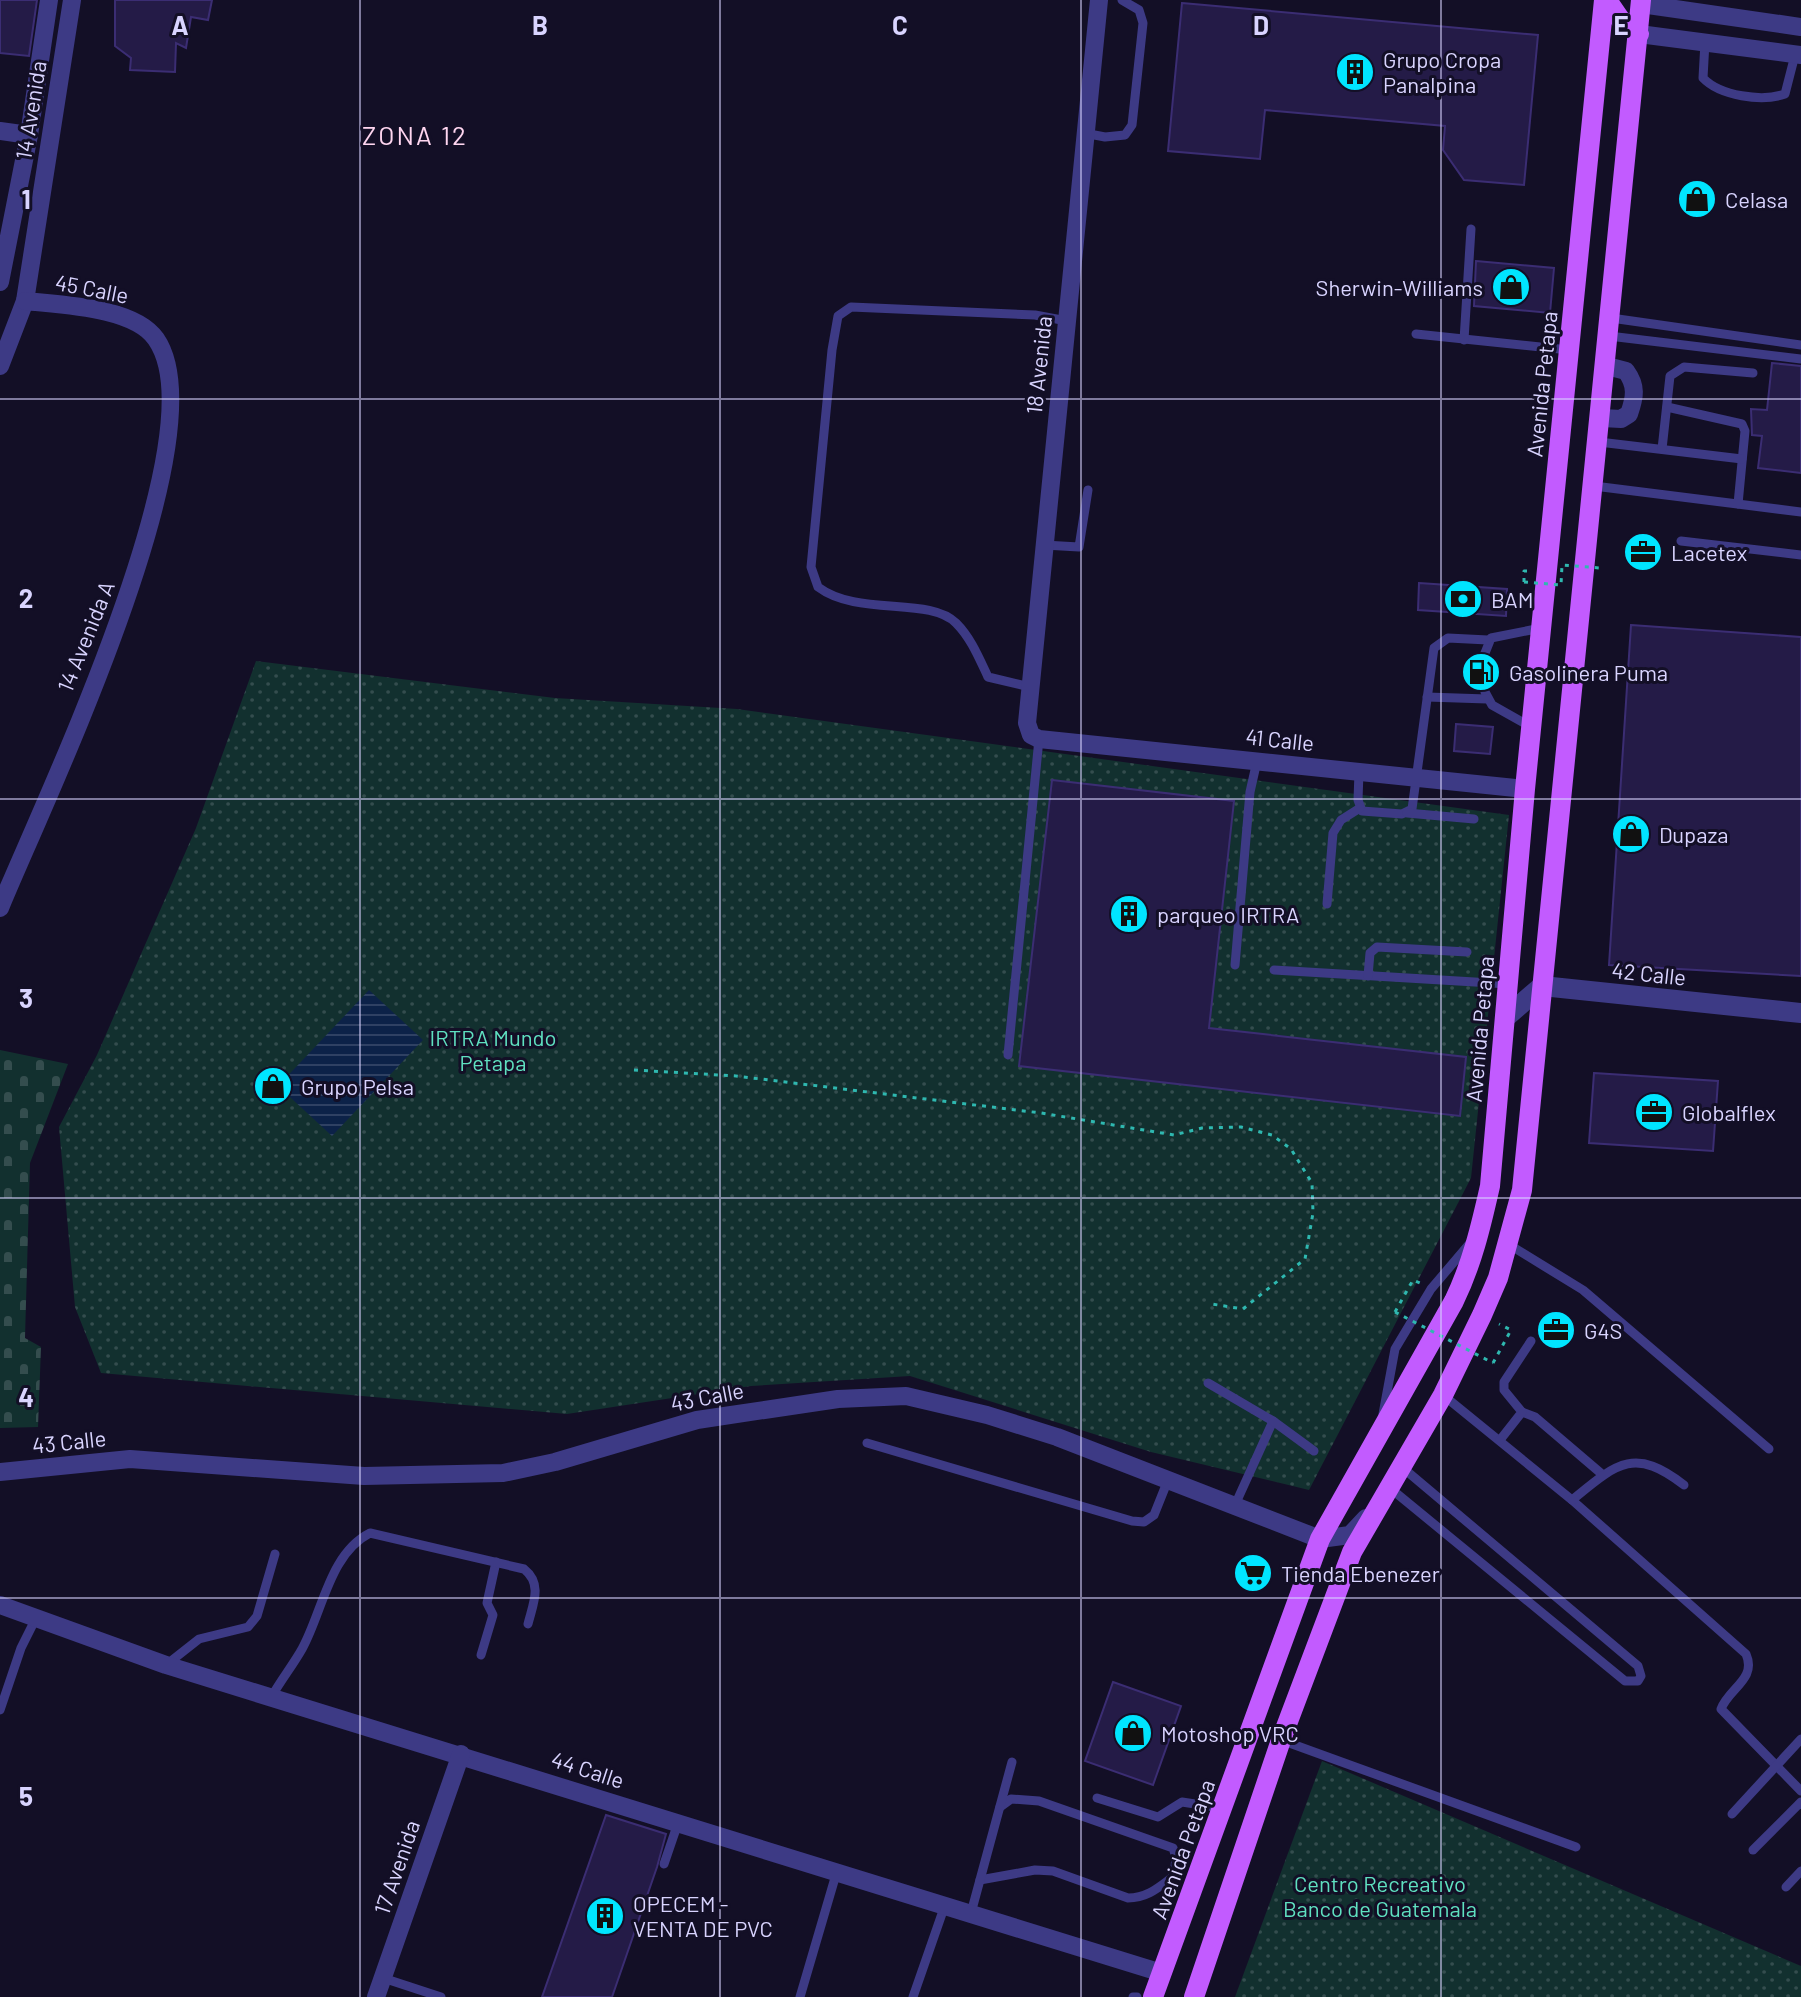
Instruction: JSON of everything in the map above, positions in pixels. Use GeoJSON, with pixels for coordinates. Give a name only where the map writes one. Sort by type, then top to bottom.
{"type":"FeatureCollection","features":[{"type":"Feature","properties":{"kind":"main road"},"geometry":{"type":"LineString","coordinates":[[1605,0],[1620,19],[1639,34]]}},
{"type":"Feature","properties":{"kind":"main road","name":"Avenida Petapa"},"geometry":{"type":"LineString","coordinates":[[1152,1992],[1320,1539],[1459,1291],[1480,1230],[1490,1186],[1531,727],[1605,0]]}},
{"type":"Feature","properties":{"kind":"main road"},"geometry":{"type":"LineString","coordinates":[[1194,1997],[1281,1740],[1352,1552],[1443,1395],[1487,1302],[1508,1244],[1522,1190],[1602,418],[1641,2]]}},
{"type":"Feature","properties":{"kind":"street","name":"14 Avenida"},"geometry":{"type":"LineString","coordinates":[[0,282],[29,135],[49,0]]}},
{"type":"Feature","properties":{"kind":"street","name":"14 Avenida"},"geometry":{"type":"LineString","coordinates":[[0,366],[6,333],[25,301],[72,0]]}},
{"type":"Feature","properties":{"kind":"street","name":"18 Avenida"},"geometry":{"type":"LineString","coordinates":[[1035,737],[1027,723],[1030,687],[1099,0]]}},
{"type":"Feature","properties":{"kind":"street"},"geometry":{"type":"LineString","coordinates":[[1641,2],[1801,27]]}},
{"type":"Feature","properties":{"kind":"street"},"geometry":{"type":"LineString","coordinates":[[1639,34],[1798,55]]}},
{"type":"Feature","properties":{"kind":"street"},"geometry":{"type":"LineString","coordinates":[[0,131],[29,135]]}},
{"type":"Feature","properties":{"kind":"street","name":"45 Calle"},"geometry":{"type":"LineString","coordinates":[[25,301],[89,308],[135,321],[157,340],[169,371]]}},
{"type":"Feature","properties":{"kind":"street"},"geometry":{"type":"LineString","coordinates":[[1602,418],[1621,419],[1629,414],[1635,398],[1635,382],[1626,371],[1607,366]]}},
{"type":"Feature","properties":{"kind":"street","name":"14 Avenida A"},"geometry":{"type":"LineString","coordinates":[[0,908],[129,593],[161,474],[171,411],[169,371]]}},
{"type":"Feature","properties":{"kind":"street","name":"41 Calle"},"geometry":{"type":"LineString","coordinates":[[1035,737],[1525,789]]}},
{"type":"Feature","properties":{"kind":"street"},"geometry":{"type":"LineString","coordinates":[[1505,1018],[1542,986]]}},
{"type":"Feature","properties":{"kind":"street","name":"42 Calle"},"geometry":{"type":"LineString","coordinates":[[1542,986],[1801,1013]]}},
{"type":"Feature","properties":{"kind":"street","name":"43 Calle"},"geometry":{"type":"LineString","coordinates":[[0,1472],[130,1459],[364,1476],[503,1473],[555,1462],[697,1420],[838,1399],[906,1396],[987,1415],[1057,1437],[1320,1539]]}},
{"type":"Feature","properties":{"kind":"street"},"geometry":{"type":"LineString","coordinates":[[1320,1539],[1350,1535],[1388,1492]]}},
{"type":"Feature","properties":{"kind":"street","name":"44 Calle"},"geometry":{"type":"LineString","coordinates":[[0,1605],[166,1665],[971,1913],[1152,1992]]}},
{"type":"Feature","properties":{"kind":"street","name":"17 Avenida"},"geometry":{"type":"LineString","coordinates":[[376,1997],[461,1754]]}},
{"type":"Feature","properties":{"kind":"lane"},"geometry":{"type":"LineString","coordinates":[[1084,133],[1105,137],[1125,135],[1132,125],[1143,23],[1139,10],[1122,0]]}},
{"type":"Feature","properties":{"kind":"lane"},"geometry":{"type":"LineString","coordinates":[[1705,42],[1703,78],[1721,91],[1739,94],[1785,94],[1798,55]]}},
{"type":"Feature","properties":{"kind":"lane"},"geometry":{"type":"LineString","coordinates":[[1464,340],[1471,229]]}},
{"type":"Feature","properties":{"kind":"lane"},"geometry":{"type":"LineString","coordinates":[[1030,687],[988,677],[968,637],[953,620],[923,610],[847,603],[818,587],[811,567],[830,365],[838,316],[851,307],[1035,315],[1067,321]]}},
{"type":"Feature","properties":{"kind":"lane"},"geometry":{"type":"LineString","coordinates":[[1610,327],[1801,345]]}},
{"type":"Feature","properties":{"kind":"lane"},"geometry":{"type":"LineString","coordinates":[[1610,327],[1801,359]]}},
{"type":"Feature","properties":{"kind":"lane"},"geometry":{"type":"LineString","coordinates":[[1416,334],[1569,350]]}},
{"type":"Feature","properties":{"kind":"lane"},"geometry":{"type":"LineString","coordinates":[[1662,449],[1670,376],[1684,367],[1753,373]]}},
{"type":"Feature","properties":{"kind":"lane"},"geometry":{"type":"LineString","coordinates":[[1667,407],[1742,424],[1738,504]]}},
{"type":"Feature","properties":{"kind":"lane"},"geometry":{"type":"LineString","coordinates":[[1599,442],[1742,459]]}},
{"type":"Feature","properties":{"kind":"lane"},"geometry":{"type":"LineString","coordinates":[[1594,486],[1801,512]]}},
{"type":"Feature","properties":{"kind":"lane"},"geometry":{"type":"LineString","coordinates":[[1044,545],[1079,547],[1088,490]]}},
{"type":"Feature","properties":{"kind":"lane"},"geometry":{"type":"LineString","coordinates":[[1681,541],[1801,555]]}},
{"type":"Feature","properties":{"kind":"lane"},"geometry":{"type":"LineString","coordinates":[[1407,813],[1414,804],[1434,648],[1448,638],[1488,640],[1541,628]]}},
{"type":"Feature","properties":{"kind":"lane"},"geometry":{"type":"LineString","coordinates":[[1485,653],[1488,640]]}},
{"type":"Feature","properties":{"kind":"lane"},"geometry":{"type":"LineString","coordinates":[[1427,697],[1486,696],[1506,715],[1531,727]]}},
{"type":"Feature","properties":{"kind":"lane"},"geometry":{"type":"LineString","coordinates":[[1008,1055],[1035,737]]}},
{"type":"Feature","properties":{"kind":"lane"},"geometry":{"type":"LineString","coordinates":[[1235,965],[1250,792],[1257,761]]}},
{"type":"Feature","properties":{"kind":"lane"},"geometry":{"type":"LineString","coordinates":[[1359,772],[1360,808]]}},
{"type":"Feature","properties":{"kind":"lane"},"geometry":{"type":"LineString","coordinates":[[1360,808],[1369,812],[1474,819]]}},
{"type":"Feature","properties":{"kind":"lane"},"geometry":{"type":"LineString","coordinates":[[1327,904],[1333,833],[1341,820],[1360,808]]}},
{"type":"Feature","properties":{"kind":"lane"},"geometry":{"type":"LineString","coordinates":[[1368,976],[1370,953],[1377,947],[1467,952]]}},
{"type":"Feature","properties":{"kind":"lane"},"geometry":{"type":"LineString","coordinates":[[1274,970],[1508,984]]}},
{"type":"Feature","properties":{"kind":"lane"},"geometry":{"type":"LineString","coordinates":[[1379,1434],[1395,1349],[1431,1289],[1480,1230]]}},
{"type":"Feature","properties":{"kind":"lane"},"geometry":{"type":"LineString","coordinates":[[1508,1244],[1583,1290],[1769,1449]]}},
{"type":"Feature","properties":{"kind":"lane"},"geometry":{"type":"LineString","coordinates":[[1531,1341],[1503,1387],[1522,1412],[1535,1417],[1603,1475]]}},
{"type":"Feature","properties":{"kind":"lane"},"geometry":{"type":"LineString","coordinates":[[1208,1383],[1273,1421],[1314,1451]]}},
{"type":"Feature","properties":{"kind":"lane"},"geometry":{"type":"LineString","coordinates":[[1443,1395],[1572,1500],[1746,1654],[1750,1664],[1748,1675],[1721,1709],[1801,1791]]}},
{"type":"Feature","properties":{"kind":"lane"},"geometry":{"type":"LineString","coordinates":[[1500,1440],[1522,1412]]}},
{"type":"Feature","properties":{"kind":"lane"},"geometry":{"type":"LineString","coordinates":[[1235,1505],[1273,1421]]}},
{"type":"Feature","properties":{"kind":"lane"},"geometry":{"type":"LineString","coordinates":[[867,1443],[1132,1521],[1144,1522],[1154,1515],[1168,1480]]}},
{"type":"Feature","properties":{"kind":"lane"},"geometry":{"type":"LineString","coordinates":[[1572,1500],[1620,1464],[1637,1461],[1662,1468],[1684,1485]]}},
{"type":"Feature","properties":{"kind":"lane"},"geometry":{"type":"LineString","coordinates":[[1388,1492],[1625,1681],[1638,1681],[1641,1676],[1638,1666],[1403,1468]]}},
{"type":"Feature","properties":{"kind":"lane"},"geometry":{"type":"LineString","coordinates":[[272,1696],[303,1647],[343,1555],[356,1540],[370,1533],[524,1569],[532,1575],[537,1592],[528,1624]]}},
{"type":"Feature","properties":{"kind":"lane"},"geometry":{"type":"LineString","coordinates":[[166,1665],[199,1639],[248,1627],[257,1616],[275,1554]]}},
{"type":"Feature","properties":{"kind":"lane"},"geometry":{"type":"LineString","coordinates":[[481,1655],[493,1615],[487,1603],[496,1562]]}},
{"type":"Feature","properties":{"kind":"lane"},"geometry":{"type":"LineString","coordinates":[[0,1710],[21,1648],[36,1618]]}},
{"type":"Feature","properties":{"kind":"lane"},"geometry":{"type":"LineString","coordinates":[[1732,1814],[1801,1739]]}},
{"type":"Feature","properties":{"kind":"lane"},"geometry":{"type":"LineString","coordinates":[[1281,1740],[1576,1847]]}},
{"type":"Feature","properties":{"kind":"lane"},"geometry":{"type":"LineString","coordinates":[[971,1913],[1012,1762]]}},
{"type":"Feature","properties":{"kind":"lane"},"geometry":{"type":"LineString","coordinates":[[980,1880],[1035,1870],[1053,1871],[1128,1898],[1138,1898],[1149,1895],[1174,1876],[1176,1857],[1173,1848],[1024,1797],[1000,1807]]}},
{"type":"Feature","properties":{"kind":"lane"},"geometry":{"type":"LineString","coordinates":[[1097,1798],[1158,1817],[1182,1802],[1222,1809]]}},
{"type":"Feature","properties":{"kind":"lane"},"geometry":{"type":"LineString","coordinates":[[1753,1850],[1801,1802]]}},
{"type":"Feature","properties":{"kind":"lane"},"geometry":{"type":"LineString","coordinates":[[664,1864],[678,1823]]}},
{"type":"Feature","properties":{"kind":"lane"},"geometry":{"type":"LineString","coordinates":[[800,1997],[837,1871]]}},
{"type":"Feature","properties":{"kind":"lane"},"geometry":{"type":"LineString","coordinates":[[1786,1887],[1801,1871]]}},
{"type":"Feature","properties":{"kind":"lane"},"geometry":{"type":"LineString","coordinates":[[913,1997],[945,1905]]}},
{"type":"Feature","properties":{"kind":"lane"},"geometry":{"type":"LineString","coordinates":[[383,1978],[441,1997]]}},
{"type":"Feature","properties":{"kind":"path"},"geometry":{"type":"LineString","coordinates":[[1524,571],[1524,582],[1561,585],[1562,565],[1600,568]]}},
{"type":"Feature","properties":{"kind":"path"},"geometry":{"type":"LineString","coordinates":[[634,1070],[736,1076],[1041,1113],[1174,1135],[1202,1128],[1241,1127],[1272,1135],[1291,1149],[1312,1183],[1313,1213],[1305,1259],[1243,1309],[1212,1304]]}},
{"type":"Feature","properties":{"kind":"path"},"geometry":{"type":"LineString","coordinates":[[1413,1280],[1395,1312],[1493,1363],[1511,1330]]}},
{"type":"Feature","properties":{"kind":"green space","name":"IRTRA Mundo Petapa"},"geometry":{"type":"Polygon","coordinates":[[[256,661],[555,698],[737,709],[1509,815],[1471,1178],[1309,1490],[1151,1452],[910,1376],[751,1386],[567,1414],[101,1373],[75,1307],[59,1127],[97,1055],[196,828],[256,661]]]}},
{"type":"Feature","properties":{"kind":"green space"},"geometry":{"type":"Polygon","coordinates":[[[0,1050],[68,1064],[30,1163],[25,1338],[41,1347],[38,1427],[0,1428],[0,1050]]]}},
{"type":"Feature","properties":{"kind":"green space","name":"Centro Recreativo Banco de Guatemala"},"geometry":{"type":"Polygon","coordinates":[[[1322,1761],[1801,1966],[1801,1997],[1235,1997],[1322,1761]]]}},
{"type":"Feature","properties":{"kind":"water"},"geometry":{"type":"Polygon","coordinates":[[[369,990],[423,1040],[332,1136],[278,1086],[369,990]]]}},
{"type":"Feature","properties":{"kind":"building"},"geometry":{"type":"Polygon","coordinates":[[[0,0],[37,0],[29,56],[0,53],[0,0]]]}},
{"type":"Feature","properties":{"kind":"building"},"geometry":{"type":"Polygon","coordinates":[[[115,0],[212,0],[208,20],[191,17],[186,48],[176,43],[175,72],[130,70],[131,58],[115,46],[115,0]]]}},
{"type":"Feature","properties":{"kind":"building","name":"Grupo Cropa Panalpina"},"geometry":{"type":"Polygon","coordinates":[[[1182,3],[1538,35],[1524,185],[1464,180],[1443,150],[1445,126],[1265,110],[1260,159],[1168,151],[1182,3]]]}},
{"type":"Feature","properties":{"kind":"building","name":"Sherwin-Williams"},"geometry":{"type":"Polygon","coordinates":[[[1476,261],[1554,268],[1550,313],[1474,306],[1476,261]]]}},
{"type":"Feature","properties":{"kind":"building"},"geometry":{"type":"Polygon","coordinates":[[[1772,363],[1801,366],[1801,473],[1758,468],[1762,436],[1752,435],[1751,409],[1767,410],[1772,363]]]}},
{"type":"Feature","properties":{"kind":"building","name":"BAM"},"geometry":{"type":"Polygon","coordinates":[[[1419,583],[1507,589],[1506,616],[1418,610],[1419,583]]]}},
{"type":"Feature","properties":{"kind":"building"},"geometry":{"type":"Polygon","coordinates":[[[1631,625],[1801,637],[1801,976],[1609,965],[1631,625]]]}},
{"type":"Feature","properties":{"kind":"building"},"geometry":{"type":"Polygon","coordinates":[[[1456,724],[1493,727],[1490,754],[1454,751],[1456,724]]]}},
{"type":"Feature","properties":{"kind":"building","name":"parqueo IRTRA"},"geometry":{"type":"Polygon","coordinates":[[[1052,780],[1234,801],[1209,1028],[1466,1057],[1460,1116],[1019,1066],[1052,780]]]}},
{"type":"Feature","properties":{"kind":"building","name":"Globalflex"},"geometry":{"type":"Polygon","coordinates":[[[1594,1073],[1718,1081],[1713,1151],[1589,1143],[1594,1073]]]}},
{"type":"Feature","properties":{"kind":"building","name":"Motoshop VRC"},"geometry":{"type":"Polygon","coordinates":[[[1113,1682],[1181,1706],[1153,1785],[1085,1761],[1113,1682]]]}},
{"type":"Feature","properties":{"kind":"building","name":"OPECEM - VENTA DE PVC"},"geometry":{"type":"Polygon","coordinates":[[[606,1815],[666,1834],[612,1997],[542,1997],[606,1815]]]}},
{"type":"Feature","properties":{"kind":"place","name":"Grupo Cropa Panalpina"},"geometry":{"type":"Point","coordinates":[1355,72]}},
{"type":"Feature","properties":{"kind":"place","name":"Celasa"},"geometry":{"type":"Point","coordinates":[1697,199]}},
{"type":"Feature","properties":{"kind":"place","name":"Sherwin-Williams"},"geometry":{"type":"Point","coordinates":[1511,287]}},
{"type":"Feature","properties":{"kind":"place","name":"Lacetex"},"geometry":{"type":"Point","coordinates":[1643,552]}},
{"type":"Feature","properties":{"kind":"place","name":"BAM"},"geometry":{"type":"Point","coordinates":[1463,599]}},
{"type":"Feature","properties":{"kind":"place","name":"Gasolinera Puma"},"geometry":{"type":"Point","coordinates":[1481,672]}},
{"type":"Feature","properties":{"kind":"place","name":"Dupaza"},"geometry":{"type":"Point","coordinates":[1631,834]}},
{"type":"Feature","properties":{"kind":"place","name":"parqueo IRTRA"},"geometry":{"type":"Point","coordinates":[1129,914]}},
{"type":"Feature","properties":{"kind":"place","name":"Grupo Pelsa"},"geometry":{"type":"Point","coordinates":[273,1086]}},
{"type":"Feature","properties":{"kind":"place","name":"Globalflex"},"geometry":{"type":"Point","coordinates":[1654,1112]}},
{"type":"Feature","properties":{"kind":"place","name":"G4S"},"geometry":{"type":"Point","coordinates":[1556,1330]}},
{"type":"Feature","properties":{"kind":"place","name":"Tienda Ebenezer"},"geometry":{"type":"Point","coordinates":[1253,1573]}},
{"type":"Feature","properties":{"kind":"place","name":"Motoshop VRC"},"geometry":{"type":"Point","coordinates":[1133,1733]}},
{"type":"Feature","properties":{"kind":"place","name":"OPECEM - VENTA DE PVC"},"geometry":{"type":"Point","coordinates":[605,1916]}},
{"type":"Feature","properties":{"kind":"district","name":"ZONA 12"},"geometry":{"type":"Point","coordinates":[415,134]}}]}
